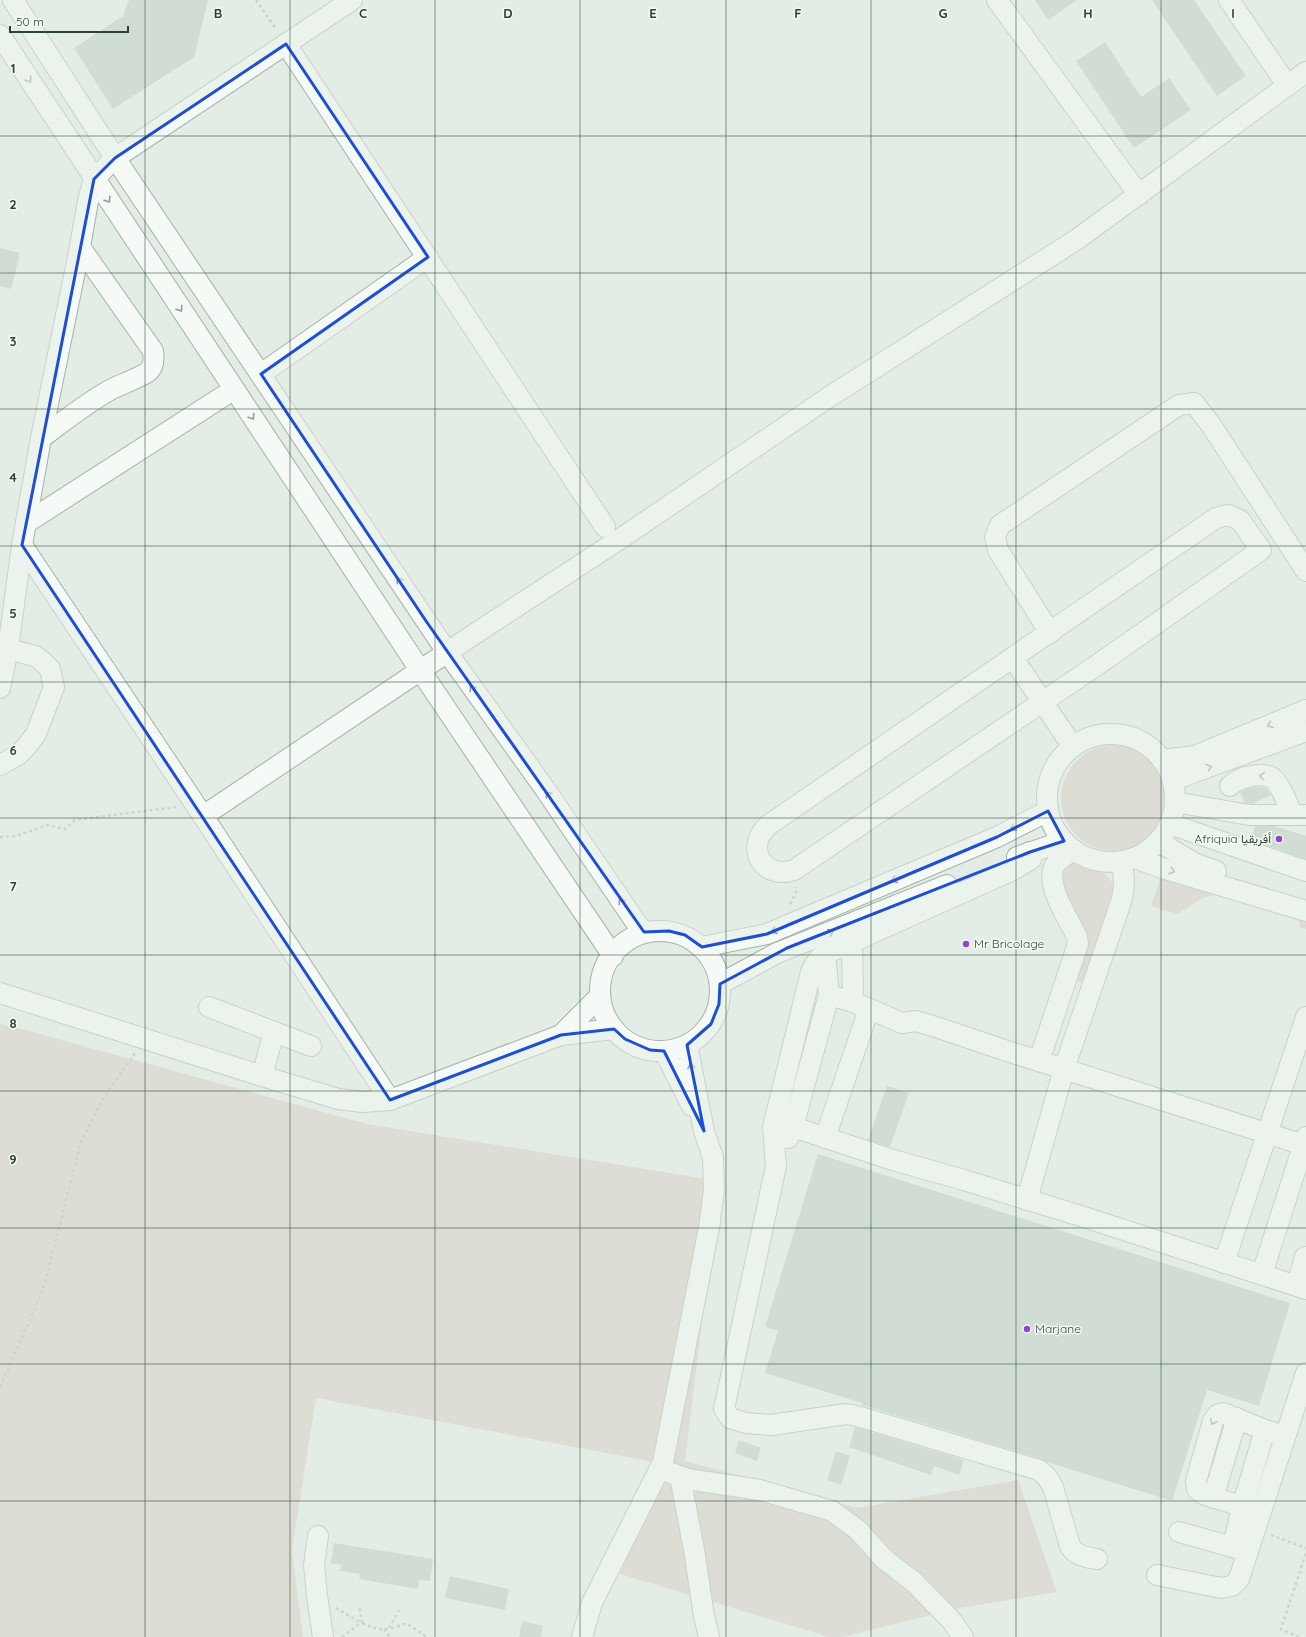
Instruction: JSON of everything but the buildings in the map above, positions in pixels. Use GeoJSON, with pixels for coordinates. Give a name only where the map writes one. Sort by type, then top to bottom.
{"type":"FeatureCollection","features":[{"type":"Feature","properties":{"kind":"street"},"geometry":{"type":"LineString","coordinates":[[13,0],[116,158],[447,652],[545,789],[636,924],[644,932]]}},
{"type":"Feature","properties":{"kind":"street"},"geometry":{"type":"LineString","coordinates":[[0,688],[8,649],[22,545],[41,438],[88,202],[94,179],[116,158],[352,0]]}},
{"type":"Feature","properties":{"kind":"street"},"geometry":{"type":"LineString","coordinates":[[997,0],[1139,195]]}},
{"type":"Feature","properties":{"kind":"street"},"geometry":{"type":"LineString","coordinates":[[1229,0],[1287,85]]}},
{"type":"Feature","properties":{"kind":"street"},"geometry":{"type":"LineString","coordinates":[[0,35],[420,670],[612,956]]}},
{"type":"Feature","properties":{"kind":"street"},"geometry":{"type":"LineString","coordinates":[[286,44],[605,527]]}},
{"type":"Feature","properties":{"kind":"street"},"geometry":{"type":"LineString","coordinates":[[204,816],[447,652],[623,537],[829,397],[1076,240],[1306,72]]}},
{"type":"Feature","properties":{"kind":"street"},"geometry":{"type":"LineString","coordinates":[[41,438],[98,398],[120,385],[143,375],[153,366],[154,358],[149,345],[80,247]]}},
{"type":"Feature","properties":{"kind":"street"},"geometry":{"type":"LineString","coordinates":[[261,374],[428,257]]}},
{"type":"Feature","properties":{"kind":"street"},"geometry":{"type":"LineString","coordinates":[[26,523],[234,390]]}},
{"type":"Feature","properties":{"kind":"street"},"geometry":{"type":"LineString","coordinates":[[1050,633],[998,550],[995,537],[1000,525],[1179,404],[1194,403],[1210,424],[1306,571]]}},
{"type":"Feature","properties":{"kind":"street"},"geometry":{"type":"LineString","coordinates":[[1222,516],[1232,516],[1240,520],[1261,550],[1042,702],[794,870],[787,873],[773,871],[761,862],[757,849],[757,841],[764,829],[1050,633],[1222,516]]}},
{"type":"Feature","properties":{"kind":"street"},"geometry":{"type":"LineString","coordinates":[[22,545],[204,816],[390,1100]]}},
{"type":"Feature","properties":{"kind":"street"},"geometry":{"type":"LineString","coordinates":[[0,765],[18,754],[26,747],[36,734],[54,687],[50,669],[43,662],[35,656],[8,649]]}},
{"type":"Feature","properties":{"kind":"street"},"geometry":{"type":"LineString","coordinates":[[1013,658],[1073,747]]}},
{"type":"Feature","properties":{"kind":"street"},"geometry":{"type":"LineString","coordinates":[[1162,760],[1195,756],[1306,710]]}},
{"type":"Feature","properties":{"kind":"street"},"geometry":{"type":"LineString","coordinates":[[1172,780],[1306,732]]}},
{"type":"Feature","properties":{"kind":"street"},"geometry":{"type":"LineString","coordinates":[[1027,1200],[1064,1069],[1122,899],[1125,884],[1124,874],[1128,860],[1148,851],[1158,842],[1170,824],[1175,802],[1172,780],[1162,760],[1148,746],[1130,737],[1110,734],[1091,738],[1073,747],[1060,759],[1051,775],[1047,793],[1048,811],[1054,827],[1069,846],[1080,854],[1100,862],[1128,860],[1162,868],[1306,911]]}},
{"type":"Feature","properties":{"kind":"street"},"geometry":{"type":"LineString","coordinates":[[1222,797],[1234,782],[1246,777],[1262,774],[1272,777],[1299,814]]}},
{"type":"Feature","properties":{"kind":"street"},"geometry":{"type":"LineString","coordinates":[[1175,802],[1222,797],[1249,815],[1299,814]]}},
{"type":"Feature","properties":{"kind":"street"},"geometry":{"type":"LineString","coordinates":[[702,947],[767,934],[990,840],[1048,811]]}},
{"type":"Feature","properties":{"kind":"street"},"geometry":{"type":"LineString","coordinates":[[1170,824],[1306,872]]}},
{"type":"Feature","properties":{"kind":"street"},"geometry":{"type":"LineString","coordinates":[[1158,842],[1196,864],[1306,898]]}},
{"type":"Feature","properties":{"kind":"street"},"geometry":{"type":"LineString","coordinates":[[720,984],[782,950],[1030,855],[1069,846]]}},
{"type":"Feature","properties":{"kind":"street"},"geometry":{"type":"LineString","coordinates":[[1039,1061],[1078,944],[1077,937],[1055,894],[1053,885],[1052,871],[1069,846]]}},
{"type":"Feature","properties":{"kind":"street"},"geometry":{"type":"LineString","coordinates":[[1030,855],[1053,885]]}},
{"type":"Feature","properties":{"kind":"street"},"geometry":{"type":"LineString","coordinates":[[776,1166],[774,1127],[811,972],[819,958],[1013,870],[1030,855]]}},
{"type":"Feature","properties":{"kind":"street"},"geometry":{"type":"LineString","coordinates":[[669,931],[685,935],[702,947],[712,959],[720,984],[719,1004],[711,1024],[703,1033],[686,1045],[664,1051],[650,1050],[625,1040],[614,1029],[604,1010],[600,996],[604,970],[619,946],[644,932],[669,931]]}},
{"type":"Feature","properties":{"kind":"street"},"geometry":{"type":"LineString","coordinates":[[825,1138],[861,1006],[852,942]]}},
{"type":"Feature","properties":{"kind":"street"},"geometry":{"type":"LineString","coordinates":[[825,954],[829,996],[793,1127],[776,1166],[724,1409],[730,1418],[746,1423],[771,1425],[846,1414],[857,1416],[1039,1470],[1047,1477],[1053,1486],[1070,1546],[1073,1551],[1079,1555],[1097,1559]]}},
{"type":"Feature","properties":{"kind":"street"},"geometry":{"type":"LineString","coordinates":[[0,993],[262,1076],[350,1102],[375,1102],[390,1100],[561,1035],[614,1029]]}},
{"type":"Feature","properties":{"kind":"street"},"geometry":{"type":"LineString","coordinates":[[561,1035],[600,996]]}},
{"type":"Feature","properties":{"kind":"street"},"geometry":{"type":"LineString","coordinates":[[829,996],[861,1006],[902,1023],[916,1022],[1268,1133],[1305,1141],[1262,1274]]}},
{"type":"Feature","properties":{"kind":"street"},"geometry":{"type":"LineString","coordinates":[[209,1007],[311,1046]]}},
{"type":"Feature","properties":{"kind":"street"},"geometry":{"type":"LineString","coordinates":[[1224,1263],[1306,1017]]}},
{"type":"Feature","properties":{"kind":"street"},"geometry":{"type":"LineString","coordinates":[[262,1076],[274,1032]]}},
{"type":"Feature","properties":{"kind":"street"},"geometry":{"type":"LineString","coordinates":[[686,1045],[704,1132]]}},
{"type":"Feature","properties":{"kind":"street"},"geometry":{"type":"LineString","coordinates":[[582,1637],[583,1628],[592,1603],[663,1462],[710,1228],[714,1190],[713,1158],[704,1132],[664,1051]]}},
{"type":"Feature","properties":{"kind":"street"},"geometry":{"type":"LineString","coordinates":[[793,1127],[893,1160],[1087,1218],[1301,1287],[1305,1258]]}},
{"type":"Feature","properties":{"kind":"street"},"geometry":{"type":"LineString","coordinates":[[1157,1575],[1226,1588],[1236,1583],[1239,1579],[1241,1550],[1252,1516],[1285,1436],[1306,1373]]}},
{"type":"Feature","properties":{"kind":"street"},"geometry":{"type":"LineString","coordinates":[[1252,1516],[1199,1492],[1196,1485],[1213,1421],[1217,1415],[1222,1413],[1265,1430],[1285,1436]]}},
{"type":"Feature","properties":{"kind":"street"},"geometry":{"type":"LineString","coordinates":[[1213,1498],[1237,1418]]}},
{"type":"Feature","properties":{"kind":"street"},"geometry":{"type":"LineString","coordinates":[[1252,1516],[1254,1468],[1265,1430]]}},
{"type":"Feature","properties":{"kind":"street"},"geometry":{"type":"LineString","coordinates":[[1205,1451],[1254,1468]]}},
{"type":"Feature","properties":{"kind":"street"},"geometry":{"type":"LineString","coordinates":[[660,1469],[687,1479],[760,1490],[832,1511],[858,1530],[884,1559],[914,1582],[951,1620],[963,1637]]}},
{"type":"Feature","properties":{"kind":"street"},"geometry":{"type":"LineString","coordinates":[[680,1476],[709,1637]]}},
{"type":"Feature","properties":{"kind":"street"},"geometry":{"type":"LineString","coordinates":[[1179,1532],[1241,1550]]}},
{"type":"Feature","properties":{"kind":"street"},"geometry":{"type":"LineString","coordinates":[[318,1536],[314,1566],[323,1637]]}},
{"type":"Feature","properties":{"kind":"path"},"geometry":{"type":"LineString","coordinates":[[256,0],[286,44]]}},
{"type":"Feature","properties":{"kind":"path"},"geometry":{"type":"LineString","coordinates":[[0,837],[16,836],[47,825],[65,829],[75,820],[176,807]]}},
{"type":"Feature","properties":{"kind":"path"},"geometry":{"type":"LineString","coordinates":[[0,1387],[43,1290],[81,1142],[104,1097],[144,1039]]}},
{"type":"Feature","properties":{"kind":"path"},"geometry":{"type":"LineString","coordinates":[[1252,1516],[1306,1548]]}},
{"type":"Feature","properties":{"kind":"path"},"geometry":{"type":"LineString","coordinates":[[1299,1637],[1281,1629],[1306,1553]]}},
{"type":"Feature","properties":{"kind":"path"},"geometry":{"type":"LineString","coordinates":[[317,1596],[347,1615],[373,1627],[384,1629],[403,1624],[410,1625],[427,1637]]}},
{"type":"Feature","properties":{"kind":"path"},"geometry":{"type":"LineString","coordinates":[[359,1605],[362,1622]]}},
{"type":"Feature","properties":{"kind":"path"},"geometry":{"type":"LineString","coordinates":[[389,1628],[399,1610]]}},
{"type":"Feature","properties":{"kind":"path"},"geometry":{"type":"LineString","coordinates":[[342,1637],[362,1622]]}},
{"type":"Feature","properties":{"kind":"path"},"geometry":{"type":"LineString","coordinates":[[384,1629],[390,1637]]}},
{"type":"Feature","properties":{"kind":"highlighted area"},"geometry":{"type":"Polygon","coordinates":[[[286,44],[428,257],[261,374],[426,621],[644,932],[669,931],[685,935],[702,947],[767,934],[997,837],[1048,811],[1064,841],[1030,852],[787,948],[720,984],[719,1004],[711,1024],[687,1045],[704,1131],[664,1051],[650,1050],[625,1039],[614,1029],[561,1035],[390,1100],[22,545],[94,179],[115,158],[286,44]]]}},
{"type":"Feature","properties":{"kind":"shaded area"},"geometry":{"type":"Polygon","coordinates":[[[1114,745],[1134,749],[1152,760],[1163,778],[1167,798],[1163,818],[1152,836],[1134,847],[1114,851],[1094,847],[1076,836],[1065,818],[1061,798],[1065,778],[1076,760],[1094,749],[1114,745]]]}},
{"type":"Feature","properties":{"kind":"shaded area"},"geometry":{"type":"Polygon","coordinates":[[[1072,859],[1086,863],[1105,873],[1113,884],[1114,891],[1086,984],[1071,979],[1066,897],[1057,868],[1072,859]]]}},
{"type":"Feature","properties":{"kind":"shaded area"},"geometry":{"type":"Polygon","coordinates":[[[1163,870],[1306,916],[1306,929],[1300,928],[1299,921],[1217,894],[1201,899],[1178,914],[1151,906],[1163,870]]]}},
{"type":"Feature","properties":{"kind":"shaded area"},"geometry":{"type":"Polygon","coordinates":[[[0,1023],[367,1124],[719,1181],[685,1461],[857,1508],[1018,1480],[1057,1592],[955,1609],[842,1637],[829,1637],[620,1574],[659,1463],[316,1398],[292,1550],[303,1637],[0,1637],[0,1023]]]}},
{"type":"Feature","properties":{"kind":"place","name":"Afriquia أفريقيا"},"geometry":{"type":"Point","coordinates":[1279,839]}},
{"type":"Feature","properties":{"kind":"place","name":"Mr Bricolage"},"geometry":{"type":"Point","coordinates":[966,944]}},
{"type":"Feature","properties":{"kind":"place","name":"Marjane"},"geometry":{"type":"Point","coordinates":[1027,1329]}}]}
